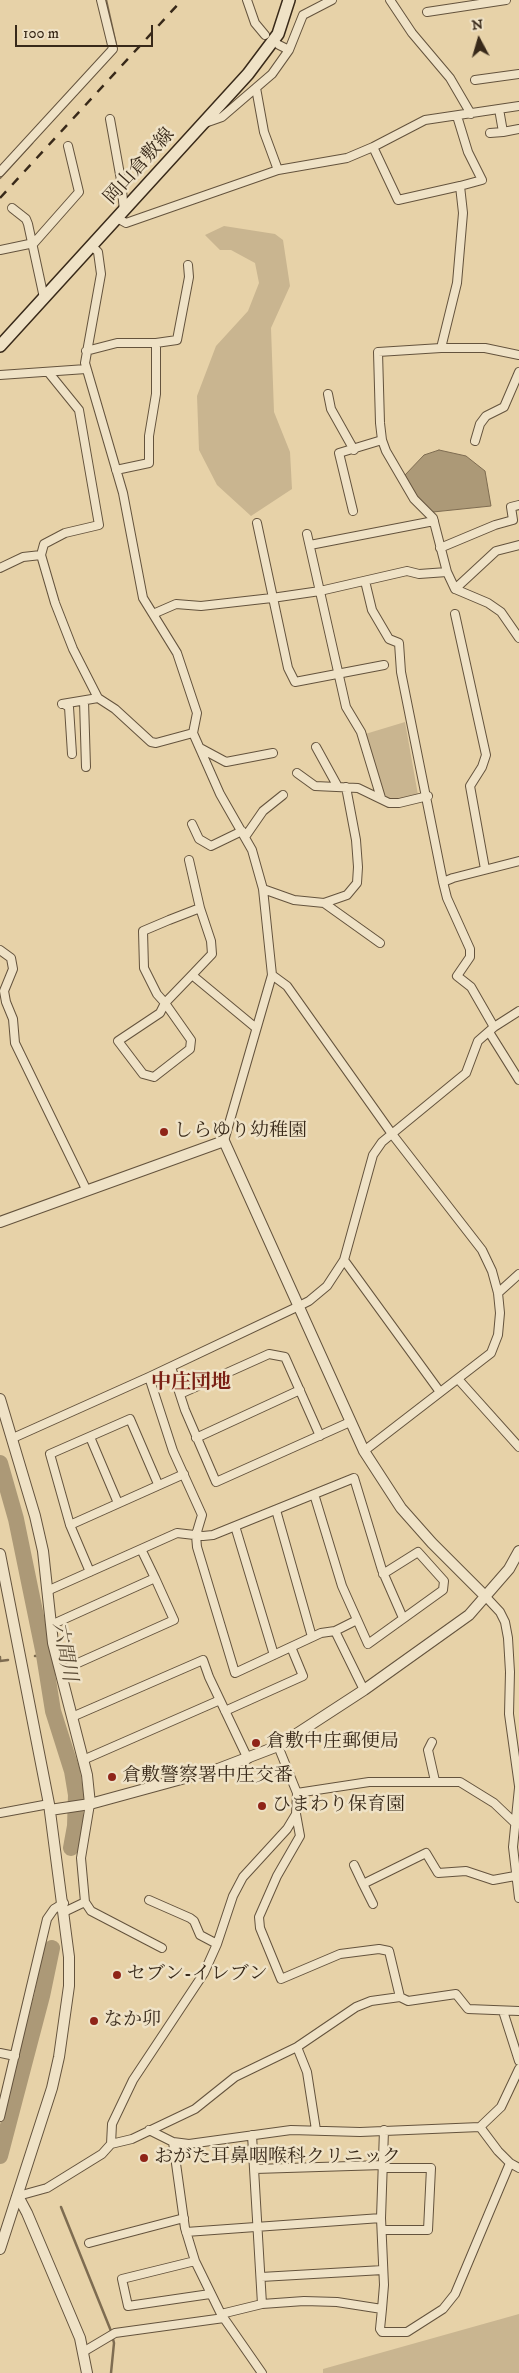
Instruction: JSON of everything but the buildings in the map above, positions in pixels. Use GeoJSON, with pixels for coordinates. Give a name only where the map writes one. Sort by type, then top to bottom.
{"type":"FeatureCollection","features":[{"type":"Feature","properties":{"kind":"main road","name":"岡山倉敷線"},"geometry":{"type":"LineString","coordinates":[[2,340],[92,246],[263,55],[278,34],[289,0]]}},
{"type":"Feature","properties":{"kind":"street"},"geometry":{"type":"LineString","coordinates":[[0,172],[112,49],[100,0]]}},
{"type":"Feature","properties":{"kind":"street"},"geometry":{"type":"LineString","coordinates":[[247,0],[255,23],[264,35]]}},
{"type":"Feature","properties":{"kind":"street"},"geometry":{"type":"LineString","coordinates":[[203,124],[222,117],[272,74],[288,50],[303,15],[332,0]]}},
{"type":"Feature","properties":{"kind":"street"},"geometry":{"type":"LineString","coordinates":[[390,0],[412,33],[450,78],[471,114]]}},
{"type":"Feature","properties":{"kind":"street"},"geometry":{"type":"LineString","coordinates":[[427,12],[506,0]]}},
{"type":"Feature","properties":{"kind":"street"},"geometry":{"type":"LineString","coordinates":[[279,45],[288,50]]}},
{"type":"Feature","properties":{"kind":"street"},"geometry":{"type":"LineString","coordinates":[[475,80],[519,74]]}},
{"type":"Feature","properties":{"kind":"street"},"geometry":{"type":"LineString","coordinates":[[256,88],[264,132],[278,170]]}},
{"type":"Feature","properties":{"kind":"street"},"geometry":{"type":"LineString","coordinates":[[110,119],[121,180],[120,214],[126,223],[278,170],[347,158],[425,120],[519,106]]}},
{"type":"Feature","properties":{"kind":"street"},"geometry":{"type":"LineString","coordinates":[[499,109],[503,132]]}},
{"type":"Feature","properties":{"kind":"street"},"geometry":{"type":"LineString","coordinates":[[373,147],[398,200],[482,180],[468,152],[457,116]]}},
{"type":"Feature","properties":{"kind":"street"},"geometry":{"type":"LineString","coordinates":[[490,133],[519,129]]}},
{"type":"Feature","properties":{"kind":"street"},"geometry":{"type":"LineString","coordinates":[[0,250],[34,243],[79,192],[68,146]]}},
{"type":"Feature","properties":{"kind":"street"},"geometry":{"type":"LineString","coordinates":[[441,348],[457,283],[463,213],[460,186]]}},
{"type":"Feature","properties":{"kind":"street"},"geometry":{"type":"LineString","coordinates":[[12,208],[26,219],[34,243],[44,298]]}},
{"type":"Feature","properties":{"kind":"street"},"geometry":{"type":"LineString","coordinates":[[92,246],[98,252],[101,274],[86,351],[86,369],[123,493],[143,598],[177,653],[197,713],[193,733],[220,794],[244,834],[264,889],[272,975],[224,1141],[364,1451],[401,1508],[432,1543],[500,1612],[505,1622],[510,1672],[509,1714],[519,1787],[515,1822],[519,1898]]}},
{"type":"Feature","properties":{"kind":"street"},"geometry":{"type":"LineString","coordinates":[[86,351],[117,343],[156,343],[177,340],[190,277],[188,265]]}},
{"type":"Feature","properties":{"kind":"street"},"geometry":{"type":"LineString","coordinates":[[116,470],[149,463],[149,436],[156,394],[156,343]]}},
{"type":"Feature","properties":{"kind":"street"},"geometry":{"type":"LineString","coordinates":[[519,355],[486,348],[441,348],[378,352],[382,440],[414,499],[434,520],[447,572],[456,589],[488,603],[501,612],[519,638]]}},
{"type":"Feature","properties":{"kind":"street"},"geometry":{"type":"LineString","coordinates":[[0,375],[86,369]]}},
{"type":"Feature","properties":{"kind":"street"},"geometry":{"type":"LineString","coordinates":[[475,441],[480,424],[486,416],[504,407],[519,372]]}},
{"type":"Feature","properties":{"kind":"street"},"geometry":{"type":"LineString","coordinates":[[49,373],[79,410],[100,525],[65,533],[44,544],[40,555],[55,603],[74,649],[98,698],[115,709],[151,742],[156,743],[193,733]]}},
{"type":"Feature","properties":{"kind":"street"},"geometry":{"type":"LineString","coordinates":[[328,394],[331,409],[354,450]]}},
{"type":"Feature","properties":{"kind":"street"},"geometry":{"type":"LineString","coordinates":[[353,510],[339,453],[382,440]]}},
{"type":"Feature","properties":{"kind":"street"},"geometry":{"type":"LineString","coordinates":[[440,548],[494,525],[513,520],[511,507],[519,505]]}},
{"type":"Feature","properties":{"kind":"street"},"geometry":{"type":"LineString","coordinates":[[310,545],[434,520]]}},
{"type":"Feature","properties":{"kind":"street"},"geometry":{"type":"LineString","coordinates":[[257,523],[288,668],[295,682],[384,665]]}},
{"type":"Feature","properties":{"kind":"street"},"geometry":{"type":"LineString","coordinates":[[307,534],[346,707],[361,732],[381,798]]}},
{"type":"Feature","properties":{"kind":"street"},"geometry":{"type":"LineString","coordinates":[[456,589],[496,552],[519,545]]}},
{"type":"Feature","properties":{"kind":"street"},"geometry":{"type":"LineString","coordinates":[[0,568],[23,557],[40,555]]}},
{"type":"Feature","properties":{"kind":"street"},"geometry":{"type":"LineString","coordinates":[[153,614],[176,604],[200,606],[272,598],[320,591],[407,571],[419,574],[447,572]]}},
{"type":"Feature","properties":{"kind":"street"},"geometry":{"type":"LineString","coordinates":[[365,581],[372,610],[389,639],[398,643],[402,672],[444,882],[448,898],[470,949],[470,957],[457,976],[471,987],[519,1080]]}},
{"type":"Feature","properties":{"kind":"street"},"geometry":{"type":"LineString","coordinates":[[455,614],[486,755],[482,767],[470,786],[485,869]]}},
{"type":"Feature","properties":{"kind":"street"},"geometry":{"type":"LineString","coordinates":[[72,754],[69,707],[62,704],[98,698]]}},
{"type":"Feature","properties":{"kind":"street"},"geometry":{"type":"LineString","coordinates":[[84,700],[86,767]]}},
{"type":"Feature","properties":{"kind":"street"},"geometry":{"type":"LineString","coordinates":[[264,889],[294,900],[324,903],[347,895],[356,883],[358,867],[356,840],[342,787],[316,747]]}},
{"type":"Feature","properties":{"kind":"street"},"geometry":{"type":"LineString","coordinates":[[200,748],[226,762],[273,753]]}},
{"type":"Feature","properties":{"kind":"street"},"geometry":{"type":"LineString","coordinates":[[297,773],[316,786],[358,788],[389,803],[400,803],[428,796]]}},
{"type":"Feature","properties":{"kind":"street"},"geometry":{"type":"LineString","coordinates":[[192,824],[199,839],[211,846],[244,834],[263,811],[283,795]]}},
{"type":"Feature","properties":{"kind":"street"},"geometry":{"type":"LineString","coordinates":[[189,860],[200,908],[211,941],[212,954],[165,1003],[160,1013],[118,1040],[143,1074],[154,1077],[190,1049],[191,1040],[165,1003],[149,981],[144,968],[143,931],[200,908]]}},
{"type":"Feature","properties":{"kind":"street"},"geometry":{"type":"LineString","coordinates":[[444,882],[519,861]]}},
{"type":"Feature","properties":{"kind":"street"},"geometry":{"type":"LineString","coordinates":[[324,903],[380,943]]}},
{"type":"Feature","properties":{"kind":"street"},"geometry":{"type":"LineString","coordinates":[[0,950],[11,958],[12,964],[10,979],[4,991],[13,1019],[15,1043],[87,1191]]}},
{"type":"Feature","properties":{"kind":"street"},"geometry":{"type":"LineString","coordinates":[[192,974],[256,1028]]}},
{"type":"Feature","properties":{"kind":"street"},"geometry":{"type":"LineString","coordinates":[[272,975],[287,986],[392,1134],[482,1250],[492,1271],[498,1293],[500,1313],[498,1335],[491,1353],[364,1451]]}},
{"type":"Feature","properties":{"kind":"street"},"geometry":{"type":"LineString","coordinates":[[13,1438],[149,1378],[299,1306],[309,1301],[327,1286],[344,1260],[373,1155],[382,1142],[466,1073],[478,1041],[491,1029],[519,1011]]}},
{"type":"Feature","properties":{"kind":"street"},"geometry":{"type":"LineString","coordinates":[[0,1222],[224,1141]]}},
{"type":"Feature","properties":{"kind":"street"},"geometry":{"type":"LineString","coordinates":[[344,1260],[440,1392]]}},
{"type":"Feature","properties":{"kind":"street"},"geometry":{"type":"LineString","coordinates":[[498,1293],[519,1274]]}},
{"type":"Feature","properties":{"kind":"street"},"geometry":{"type":"LineString","coordinates":[[180,1394],[269,1354],[285,1358],[320,1436]]}},
{"type":"Feature","properties":{"kind":"street"},"geometry":{"type":"LineString","coordinates":[[171,1367],[196,1438],[216,1482],[350,1422]]}},
{"type":"Feature","properties":{"kind":"street"},"geometry":{"type":"LineString","coordinates":[[149,1378],[173,1451],[202,1514],[196,1535],[197,1547],[235,1673],[312,1637],[335,1631],[357,1620]]}},
{"type":"Feature","properties":{"kind":"street"},"geometry":{"type":"LineString","coordinates":[[458,1379],[519,1447]]}},
{"type":"Feature","properties":{"kind":"street"},"geometry":{"type":"LineString","coordinates":[[196,1438],[300,1390]]}},
{"type":"Feature","properties":{"kind":"street"},"geometry":{"type":"LineString","coordinates":[[0,1399],[4,1423],[13,1438],[35,1516],[43,1551],[51,1625],[60,1671],[87,1776],[87,1804],[81,1858],[85,1902],[91,1911],[162,1948]]}},
{"type":"Feature","properties":{"kind":"street"},"geometry":{"type":"LineString","coordinates":[[90,1572],[70,1524],[50,1454],[130,1419],[158,1484]]}},
{"type":"Feature","properties":{"kind":"street"},"geometry":{"type":"LineString","coordinates":[[90,1437],[118,1502]]}},
{"type":"Feature","properties":{"kind":"street"},"geometry":{"type":"LineString","coordinates":[[70,1524],[184,1474]]}},
{"type":"Feature","properties":{"kind":"street"},"geometry":{"type":"LineString","coordinates":[[47,1591],[177,1533],[214,1535],[354,1478],[383,1574],[403,1618]]}},
{"type":"Feature","properties":{"kind":"street"},"geometry":{"type":"LineString","coordinates":[[314,1494],[342,1586],[368,1644],[443,1590],[444,1581],[418,1552],[383,1574]]}},
{"type":"Feature","properties":{"kind":"street"},"geometry":{"type":"LineString","coordinates":[[276,1510],[312,1637]]}},
{"type":"Feature","properties":{"kind":"street"},"geometry":{"type":"LineString","coordinates":[[235,1526],[274,1655]]}},
{"type":"Feature","properties":{"kind":"street"},"geometry":{"type":"LineString","coordinates":[[60,1671],[174,1620],[141,1549]]}},
{"type":"Feature","properties":{"kind":"street"},"geometry":{"type":"LineString","coordinates":[[0,1813],[87,1804],[218,1769],[278,1746],[364,1690],[469,1615],[508,1569],[519,1551]]}},
{"type":"Feature","properties":{"kind":"street"},"geometry":{"type":"LineString","coordinates":[[0,1554],[49,1807],[64,1907],[69,1957],[66,2019],[52,2088],[0,2250]]}},
{"type":"Feature","properties":{"kind":"street"},"geometry":{"type":"LineString","coordinates":[[51,1625],[155,1578]]}},
{"type":"Feature","properties":{"kind":"street"},"geometry":{"type":"LineString","coordinates":[[335,1631],[364,1690]]}},
{"type":"Feature","properties":{"kind":"street"},"geometry":{"type":"LineString","coordinates":[[225,1711],[303,1676],[291,1647]]}},
{"type":"Feature","properties":{"kind":"street"},"geometry":{"type":"LineString","coordinates":[[72,1717],[203,1660],[248,1759]]}},
{"type":"Feature","properties":{"kind":"street"},"geometry":{"type":"LineString","coordinates":[[83,1760],[220,1700]]}},
{"type":"Feature","properties":{"kind":"street"},"geometry":{"type":"LineString","coordinates":[[432,1742],[428,1750],[436,1781]]}},
{"type":"Feature","properties":{"kind":"street"},"geometry":{"type":"LineString","coordinates":[[278,1746],[297,1793],[296,1814],[300,1836],[277,1876],[259,1917],[260,1928],[281,1979],[340,1954],[379,1949],[389,1951],[400,1997]]}},
{"type":"Feature","properties":{"kind":"street"},"geometry":{"type":"LineString","coordinates":[[297,1793],[369,1782],[460,1782],[494,1803],[515,1822]]}},
{"type":"Feature","properties":{"kind":"street"},"geometry":{"type":"LineString","coordinates":[[111,2144],[112,2124],[133,2080],[204,1973],[217,1944],[233,1896],[243,1877],[287,1829],[296,1814]]}},
{"type":"Feature","properties":{"kind":"street"},"geometry":{"type":"LineString","coordinates":[[363,1884],[426,1853],[438,1873],[466,1871],[493,1880],[517,1879]]}},
{"type":"Feature","properties":{"kind":"street"},"geometry":{"type":"LineString","coordinates":[[354,1865],[374,1904]]}},
{"type":"Feature","properties":{"kind":"street"},"geometry":{"type":"LineString","coordinates":[[148,1900],[190,1918],[194,1921],[200,1935],[217,1944]]}},
{"type":"Feature","properties":{"kind":"street"},"geometry":{"type":"LineString","coordinates":[[0,2118],[47,1919],[54,1909],[85,1902]]}},
{"type":"Feature","properties":{"kind":"street"},"geometry":{"type":"LineString","coordinates":[[18,2196],[47,2188],[102,2154],[111,2144],[132,2139],[195,2109],[235,2077],[296,2047],[356,2007],[371,2002],[400,1997],[408,2001],[456,1994],[468,2009],[503,2012],[519,2011]]}},
{"type":"Feature","properties":{"kind":"street"},"geometry":{"type":"LineString","coordinates":[[503,2012],[519,2061]]}},
{"type":"Feature","properties":{"kind":"street"},"geometry":{"type":"LineString","coordinates":[[296,2047],[307,2072],[316,2130]]}},
{"type":"Feature","properties":{"kind":"street"},"geometry":{"type":"LineString","coordinates":[[0,2053],[15,2056]]}},
{"type":"Feature","properties":{"kind":"street"},"geometry":{"type":"LineString","coordinates":[[149,2130],[174,2142],[189,2144],[291,2130],[480,2127],[501,2107],[519,2069]]}},
{"type":"Feature","properties":{"kind":"street"},"geometry":{"type":"LineString","coordinates":[[480,2127],[498,2151],[510,2163],[519,2168]]}},
{"type":"Feature","properties":{"kind":"street"},"geometry":{"type":"LineString","coordinates":[[384,2130],[381,2218],[384,2270],[380,2328],[382,2332],[407,2332],[443,2309],[449,2302],[467,2269],[510,2163]]}},
{"type":"Feature","properties":{"kind":"street"},"geometry":{"type":"LineString","coordinates":[[252,2136],[259,2227],[262,2304]]}},
{"type":"Feature","properties":{"kind":"street"},"geometry":{"type":"LineString","coordinates":[[174,2142],[186,2232],[195,2261],[222,2316],[262,2373]]}},
{"type":"Feature","properties":{"kind":"street"},"geometry":{"type":"LineString","coordinates":[[255,2169],[431,2168],[428,2230],[382,2230]]}},
{"type":"Feature","properties":{"kind":"street"},"geometry":{"type":"LineString","coordinates":[[18,2196],[76,2329],[87,2373]]}},
{"type":"Feature","properties":{"kind":"street"},"geometry":{"type":"LineString","coordinates":[[0,2224],[10,2218]]}},
{"type":"Feature","properties":{"kind":"street"},"geometry":{"type":"LineString","coordinates":[[89,2242],[184,2218]]}},
{"type":"Feature","properties":{"kind":"street"},"geometry":{"type":"LineString","coordinates":[[186,2232],[381,2218]]}},
{"type":"Feature","properties":{"kind":"street"},"geometry":{"type":"LineString","coordinates":[[195,2261],[122,2279],[128,2306],[210,2294]]}},
{"type":"Feature","properties":{"kind":"street"},"geometry":{"type":"LineString","coordinates":[[261,2276],[384,2270]]}},
{"type":"Feature","properties":{"kind":"street"},"geometry":{"type":"LineString","coordinates":[[83,2352],[115,2333],[222,2316],[262,2304],[304,2301],[337,2302],[382,2309]]}},
{"type":"Feature","properties":{"kind":"shaded area"},"geometry":{"type":"Polygon","coordinates":[[[224,226],[275,234],[283,240],[290,286],[271,328],[274,412],[290,452],[292,489],[251,516],[217,485],[199,450],[197,396],[216,346],[248,311],[259,283],[255,263],[231,250],[220,250],[205,235],[224,226]]]}},
{"type":"Feature","properties":{"kind":"shaded area"},"geometry":{"type":"Polygon","coordinates":[[[439,450],[466,456],[485,471],[491,506],[433,512],[415,494],[405,475],[424,455],[439,450]]]}},
{"type":"Feature","properties":{"kind":"shaded area"},"geometry":{"type":"Polygon","coordinates":[[[405,722],[418,795],[399,801],[382,798],[362,735],[405,722]]]}},
{"type":"Feature","properties":{"kind":"shaded area"},"geometry":{"type":"Polygon","coordinates":[[[519,2314],[519,2373],[323,2373],[323,2369],[519,2314]]]}},
{"type":"Feature","properties":{"kind":"waterway"},"geometry":{"type":"LineString","coordinates":[[106,0],[116,45]]}},
{"type":"Feature","properties":{"kind":"waterway"},"geometry":{"type":"LineString","coordinates":[[0,178],[32,143]]}},
{"type":"Feature","properties":{"kind":"waterway","name":"六間川"},"geometry":{"type":"LineString","coordinates":[[0,1463],[16,1519],[44,1655],[53,1711],[72,1771],[76,1795],[75,1826],[71,1848]]}},
{"type":"Feature","properties":{"kind":"waterway"},"geometry":{"type":"LineString","coordinates":[[35,1656],[44,1655]]}},
{"type":"Feature","properties":{"kind":"waterway"},"geometry":{"type":"LineString","coordinates":[[0,1657],[0,1661],[8,1660]]}},
{"type":"Feature","properties":{"kind":"waterway","name":"六間川"},"geometry":{"type":"LineString","coordinates":[[0,2156],[42,1996],[52,1948]]}},
{"type":"Feature","properties":{"kind":"waterway"},"geometry":{"type":"LineString","coordinates":[[61,2207],[111,2331],[114,2343],[111,2373]]}},
{"type":"Feature","properties":{"kind":"railway"},"geometry":{"type":"LineString","coordinates":[[0,198],[182,0]]}},
{"type":"Feature","properties":{"kind":"place","name":"しらゆり幼稚園"},"geometry":{"type":"Point","coordinates":[164,1132]}},
{"type":"Feature","properties":{"kind":"place","name":"倉敷中庄郵便局"},"geometry":{"type":"Point","coordinates":[256,1743]}},
{"type":"Feature","properties":{"kind":"place","name":"倉敷警察署中庄交番"},"geometry":{"type":"Point","coordinates":[112,1777]}},
{"type":"Feature","properties":{"kind":"place","name":"ひまわり保育園"},"geometry":{"type":"Point","coordinates":[262,1806]}},
{"type":"Feature","properties":{"kind":"place","name":"セブン-イレブン"},"geometry":{"type":"Point","coordinates":[117,1975]}},
{"type":"Feature","properties":{"kind":"place","name":"なか卯"},"geometry":{"type":"Point","coordinates":[94,2021]}},
{"type":"Feature","properties":{"kind":"place","name":"おがた耳鼻咽喉科クリニック"},"geometry":{"type":"Point","coordinates":[144,2158]}},
{"type":"Feature","properties":{"kind":"district","name":"中庄団地"},"geometry":{"type":"Point","coordinates":[191,1384]}}]}
